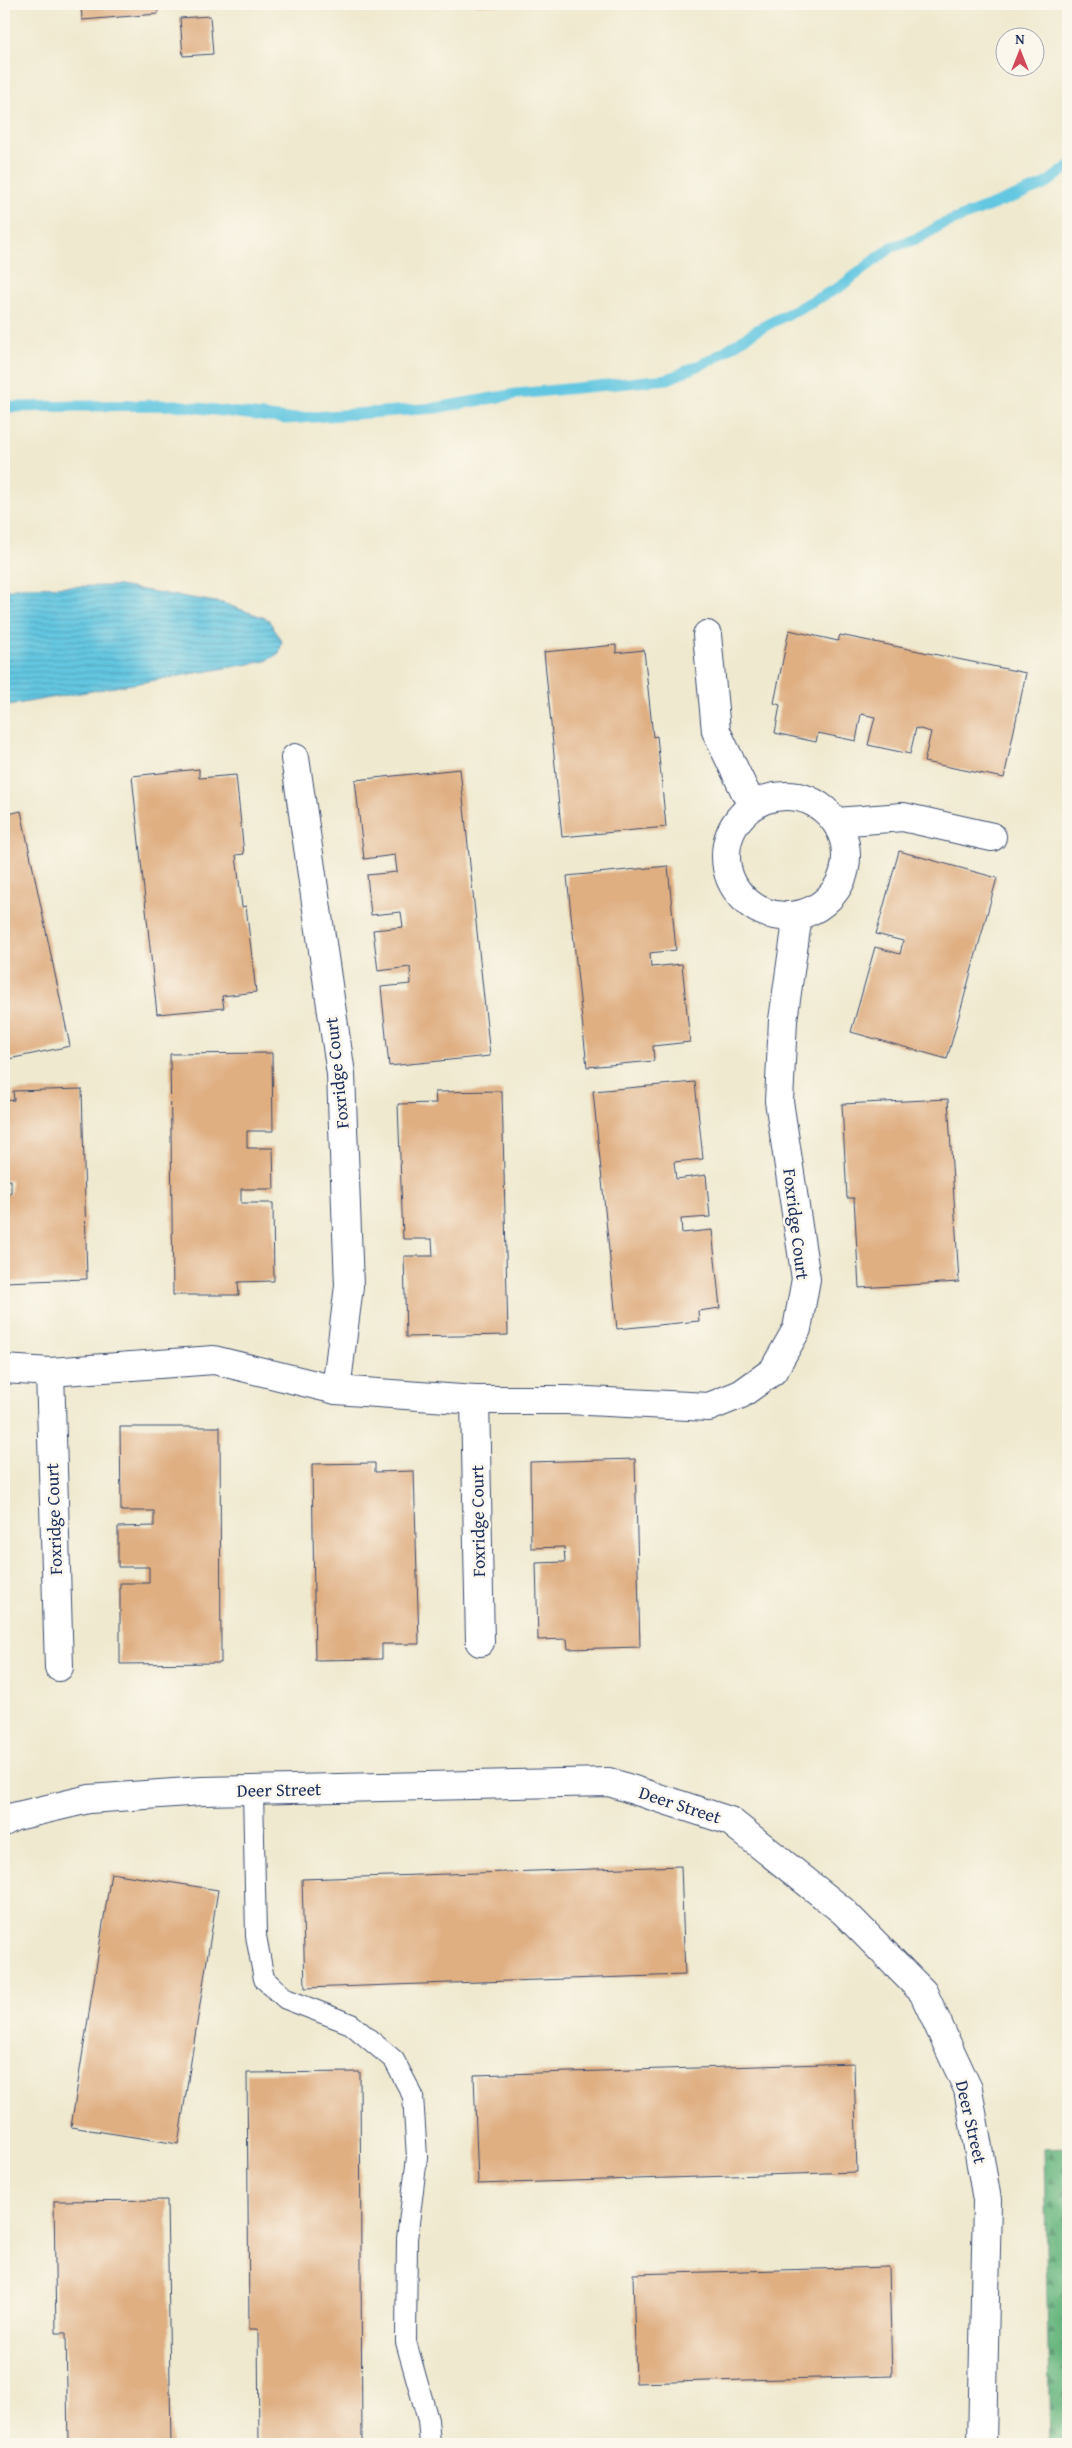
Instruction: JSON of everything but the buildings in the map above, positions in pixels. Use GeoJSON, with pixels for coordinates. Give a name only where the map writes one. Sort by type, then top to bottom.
{"type":"FeatureCollection","features":[{"type":"Feature","properties":{"kind":"street"},"geometry":{"type":"LineString","coordinates":[[707,635],[716,731],[752,806]]}},
{"type":"Feature","properties":{"kind":"street","name":"Foxridge Court"},"geometry":{"type":"LineString","coordinates":[[295,758],[341,1074],[349,1286],[336,1390]]}},
{"type":"Feature","properties":{"kind":"street"},"geometry":{"type":"LineString","coordinates":[[788,796],[806,800],[822,808],[836,822],[844,840],[846,859],[842,879],[832,895],[817,908],[798,915],[778,915],[758,910],[742,897],[731,880],[726,860],[728,840],[738,821],[752,806],[769,799],[788,796]]}},
{"type":"Feature","properties":{"kind":"street"},"geometry":{"type":"LineString","coordinates":[[836,822],[904,817],[992,837]]}},
{"type":"Feature","properties":{"kind":"street","name":"Foxridge Court"},"geometry":{"type":"LineString","coordinates":[[4,1370],[50,1372],[214,1360],[336,1390],[475,1400],[567,1400],[709,1407],[741,1394],[773,1371],[797,1329],[806,1279],[779,1101],[783,1020],[798,915]]}},
{"type":"Feature","properties":{"kind":"street","name":"Foxridge Court"},"geometry":{"type":"LineString","coordinates":[[50,1372],[59,1667]]}},
{"type":"Feature","properties":{"kind":"street","name":"Foxridge Court"},"geometry":{"type":"LineString","coordinates":[[475,1400],[480,1642]]}},
{"type":"Feature","properties":{"kind":"street","name":"Deer Street"},"geometry":{"type":"LineString","coordinates":[[4,1822],[13,1817],[89,1799],[253,1790],[609,1782],[730,1822],[843,1911],[923,1992],[968,2089],[988,2200],[982,2444]]}},
{"type":"Feature","properties":{"kind":"lane"},"geometry":{"type":"LineString","coordinates":[[253,1790],[256,1936],[264,1979],[286,2000],[351,2024],[394,2060],[413,2096],[417,2156],[407,2239],[406,2342],[428,2420],[430,2444]]}},
{"type":"Feature","properties":{"kind":"green space"},"geometry":{"type":"Polygon","coordinates":[[[1068,2148],[1068,2444],[1050,2444],[1044,2149],[1068,2148]]]}},
{"type":"Feature","properties":{"kind":"water"},"geometry":{"type":"Polygon","coordinates":[[[118,586],[222,603],[268,619],[282,642],[279,653],[266,661],[4,706],[4,591],[19,587],[118,586]]]}},
{"type":"Feature","properties":{"kind":"waterway"},"geometry":{"type":"LineString","coordinates":[[4,407],[175,405],[286,419],[436,408],[516,394],[668,379],[713,359],[757,330],[840,287],[892,247],[919,238],[941,225],[1044,185],[1068,167]]}}]}
